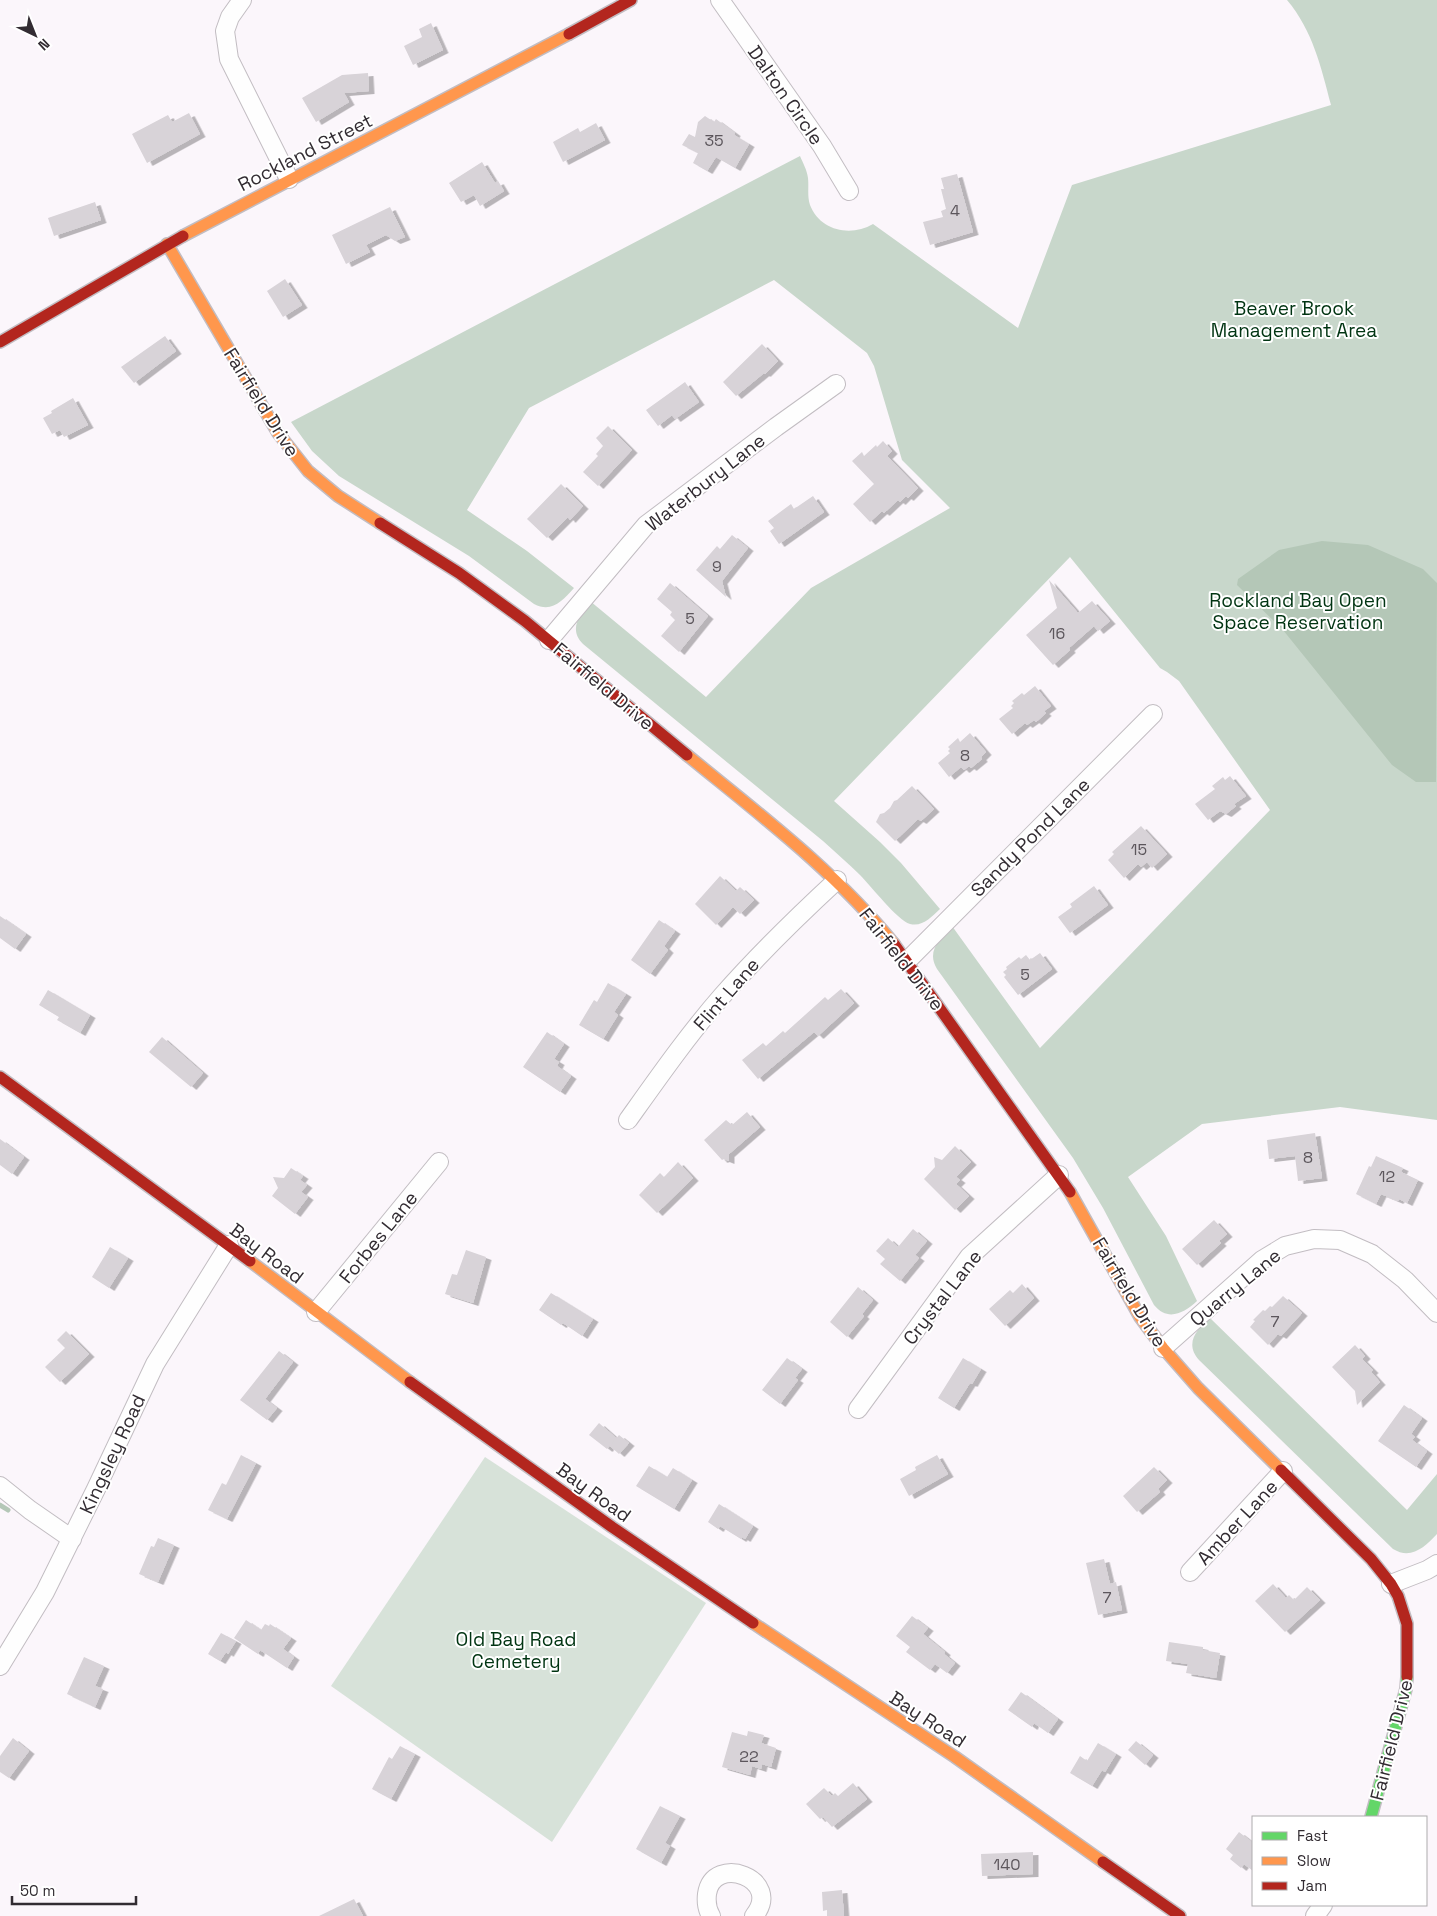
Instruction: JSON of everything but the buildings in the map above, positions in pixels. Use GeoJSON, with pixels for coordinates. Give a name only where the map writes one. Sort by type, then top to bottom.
{"type":"FeatureCollection","features":[{"type":"Feature","properties":{"kind":"street"},"geometry":{"type":"LineString","coordinates":[[242,0],[230,17],[224,31],[228,59],[289,179]]}},
{"type":"Feature","properties":{"kind":"street","name":"Rockland Street"},"geometry":{"type":"LineString","coordinates":[[0,342],[167,244],[504,69],[631,0]]}},
{"type":"Feature","properties":{"kind":"street","name":"Dalton Circle"},"geometry":{"type":"LineString","coordinates":[[720,0],[822,146],[849,192]]}},
{"type":"Feature","properties":{"kind":"street","name":"Fairfield Drive"},"geometry":{"type":"LineString","coordinates":[[167,244],[278,433],[308,471],[338,496],[459,573],[549,640],[837,880],[888,935],[1059,1175],[1081,1209],[1140,1317],[1163,1348],[1198,1388],[1371,1559],[1391,1584],[1405,1615],[1408,1633],[1408,1670],[1406,1689],[1371,1816]]}},
{"type":"Feature","properties":{"kind":"street","name":"Waterbury Lane"},"geometry":{"type":"LineString","coordinates":[[549,640],[646,525],[836,384]]}},
{"type":"Feature","properties":{"kind":"street","name":"Sandy Pond Lane"},"geometry":{"type":"LineString","coordinates":[[907,961],[1153,714]]}},
{"type":"Feature","properties":{"kind":"street","name":"Flint Lane"},"geometry":{"type":"LineString","coordinates":[[628,1120],[681,1045],[721,996],[778,935],[837,880]]}},
{"type":"Feature","properties":{"kind":"street","name":"Bay Road"},"geometry":{"type":"LineString","coordinates":[[0,1077],[229,1245],[425,1393],[612,1527],[798,1654],[955,1757],[1180,1916]]}},
{"type":"Feature","properties":{"kind":"street","name":"Forbes Lane"},"geometry":{"type":"LineString","coordinates":[[316,1312],[439,1162]]}},
{"type":"Feature","properties":{"kind":"street","name":"Crystal Lane"},"geometry":{"type":"LineString","coordinates":[[858,1408],[970,1257],[1059,1175]]}},
{"type":"Feature","properties":{"kind":"street","name":"Quarry Lane"},"geometry":{"type":"LineString","coordinates":[[1163,1348],[1262,1260],[1284,1246],[1314,1239],[1340,1240],[1372,1254],[1406,1280],[1437,1313]]}},
{"type":"Feature","properties":{"kind":"street","name":"Kingsley Road"},"geometry":{"type":"LineString","coordinates":[[0,1666],[45,1592],[155,1364],[229,1245]]}},
{"type":"Feature","properties":{"kind":"street","name":"Amber Lane"},"geometry":{"type":"LineString","coordinates":[[1190,1572],[1284,1472]]}},
{"type":"Feature","properties":{"kind":"street"},"geometry":{"type":"LineString","coordinates":[[0,1486],[30,1510],[72,1539]]}},
{"type":"Feature","properties":{"kind":"street"},"geometry":{"type":"LineString","coordinates":[[1391,1584],[1427,1570],[1437,1564]]}},
{"type":"Feature","properties":{"kind":"street"},"geometry":{"type":"LineString","coordinates":[[712,1916],[706,1904],[708,1890],[714,1880],[725,1873],[738,1873],[752,1879],[761,1891],[761,1904],[754,1916]]}},
{"type":"Feature","properties":{"kind":"green space","name":"Rockland Bay Open Space Reservation"},"geometry":{"type":"Polygon","coordinates":[[[1287,0],[1437,0],[1437,1120],[1340,1107],[1202,1124],[1128,1177],[1166,1236],[1197,1301],[1181,1312],[1170,1314],[1159,1310],[1154,1305],[1103,1208],[1073,1158],[937,969],[933,957],[936,946],[952,926],[1040,1048],[1270,810],[1179,681],[1160,668],[1070,557],[834,801],[901,863],[940,909],[923,923],[915,925],[898,916],[860,875],[823,841],[583,644],[576,633],[579,617],[590,601],[706,697],[811,588],[950,508],[902,460],[874,366],[867,353],[774,280],[529,408],[467,510],[527,551],[574,588],[561,601],[546,607],[534,604],[469,556],[339,476],[312,451],[291,422],[800,156],[807,175],[810,205],[821,221],[829,226],[846,231],[864,228],[873,224],[1018,328],[1072,185],[1331,105],[1320,63],[1310,37],[1287,0]]]}},
{"type":"Feature","properties":{"kind":"green space"},"geometry":{"type":"Polygon","coordinates":[[[1210,1318],[1407,1510],[1437,1474],[1437,1534],[1423,1547],[1412,1553],[1393,1549],[1199,1360],[1195,1354],[1192,1342],[1197,1332],[1210,1318]]]}},
{"type":"Feature","properties":{"kind":"green space","name":"Old Bay Road Cemetery"},"geometry":{"type":"Polygon","coordinates":[[[485,1457],[706,1603],[552,1842],[331,1686],[485,1457]]]}},
{"type":"Feature","properties":{"kind":"shaded area"},"geometry":{"type":"Polygon","coordinates":[[[1322,541],[1368,545],[1423,569],[1437,583],[1436,782],[1416,782],[1392,765],[1283,630],[1237,585],[1238,579],[1279,550],[1322,541]]]}},
{"type":"Feature","properties":{"kind":"waterway"},"geometry":{"type":"LineString","coordinates":[[0,1505],[8,1510]]}},
{"type":"Feature","properties":{"kind":"traffic: fast"},"geometry":{"type":"LineString","coordinates":[[1371,1816],[1406,1689],[1407,1677]]}},
{"type":"Feature","properties":{"kind":"traffic: slow"},"geometry":{"type":"LineString","coordinates":[[183,236],[569,34]]}},
{"type":"Feature","properties":{"kind":"traffic: slow"},"geometry":{"type":"LineString","coordinates":[[167,244],[278,433],[308,471],[338,496],[380,523]]}},
{"type":"Feature","properties":{"kind":"traffic: slow"},"geometry":{"type":"LineString","coordinates":[[687,755],[769,821],[822,868],[871,917],[894,944]]}},
{"type":"Feature","properties":{"kind":"traffic: slow"},"geometry":{"type":"LineString","coordinates":[[1070,1192],[1140,1317],[1163,1348],[1198,1388],[1281,1470]]}},
{"type":"Feature","properties":{"kind":"traffic: slow"},"geometry":{"type":"LineString","coordinates":[[250,1261],[410,1382]]}},
{"type":"Feature","properties":{"kind":"traffic: slow"},"geometry":{"type":"LineString","coordinates":[[753,1623],[955,1757],[1103,1862]]}},
{"type":"Feature","properties":{"kind":"traffic: jam"},"geometry":{"type":"LineString","coordinates":[[569,34],[631,0]]}},
{"type":"Feature","properties":{"kind":"traffic: jam"},"geometry":{"type":"LineString","coordinates":[[0,342],[183,236]]}},
{"type":"Feature","properties":{"kind":"traffic: jam"},"geometry":{"type":"LineString","coordinates":[[380,523],[459,573],[525,621],[687,755]]}},
{"type":"Feature","properties":{"kind":"traffic: jam"},"geometry":{"type":"LineString","coordinates":[[894,944],[1070,1192]]}},
{"type":"Feature","properties":{"kind":"traffic: jam"},"geometry":{"type":"LineString","coordinates":[[0,1077],[250,1261]]}},
{"type":"Feature","properties":{"kind":"traffic: jam"},"geometry":{"type":"LineString","coordinates":[[410,1382],[612,1527],[753,1623]]}},
{"type":"Feature","properties":{"kind":"traffic: jam"},"geometry":{"type":"LineString","coordinates":[[1281,1470],[1371,1559],[1391,1584],[1398,1596],[1407,1624],[1407,1677]]}},
{"type":"Feature","properties":{"kind":"traffic: jam"},"geometry":{"type":"LineString","coordinates":[[1103,1862],[1180,1916]]}},
{"type":"Feature","properties":{"kind":"park label","name":"Beaver Brook Management Area"},"geometry":{"type":"Point","coordinates":[1294,319]}}]}
